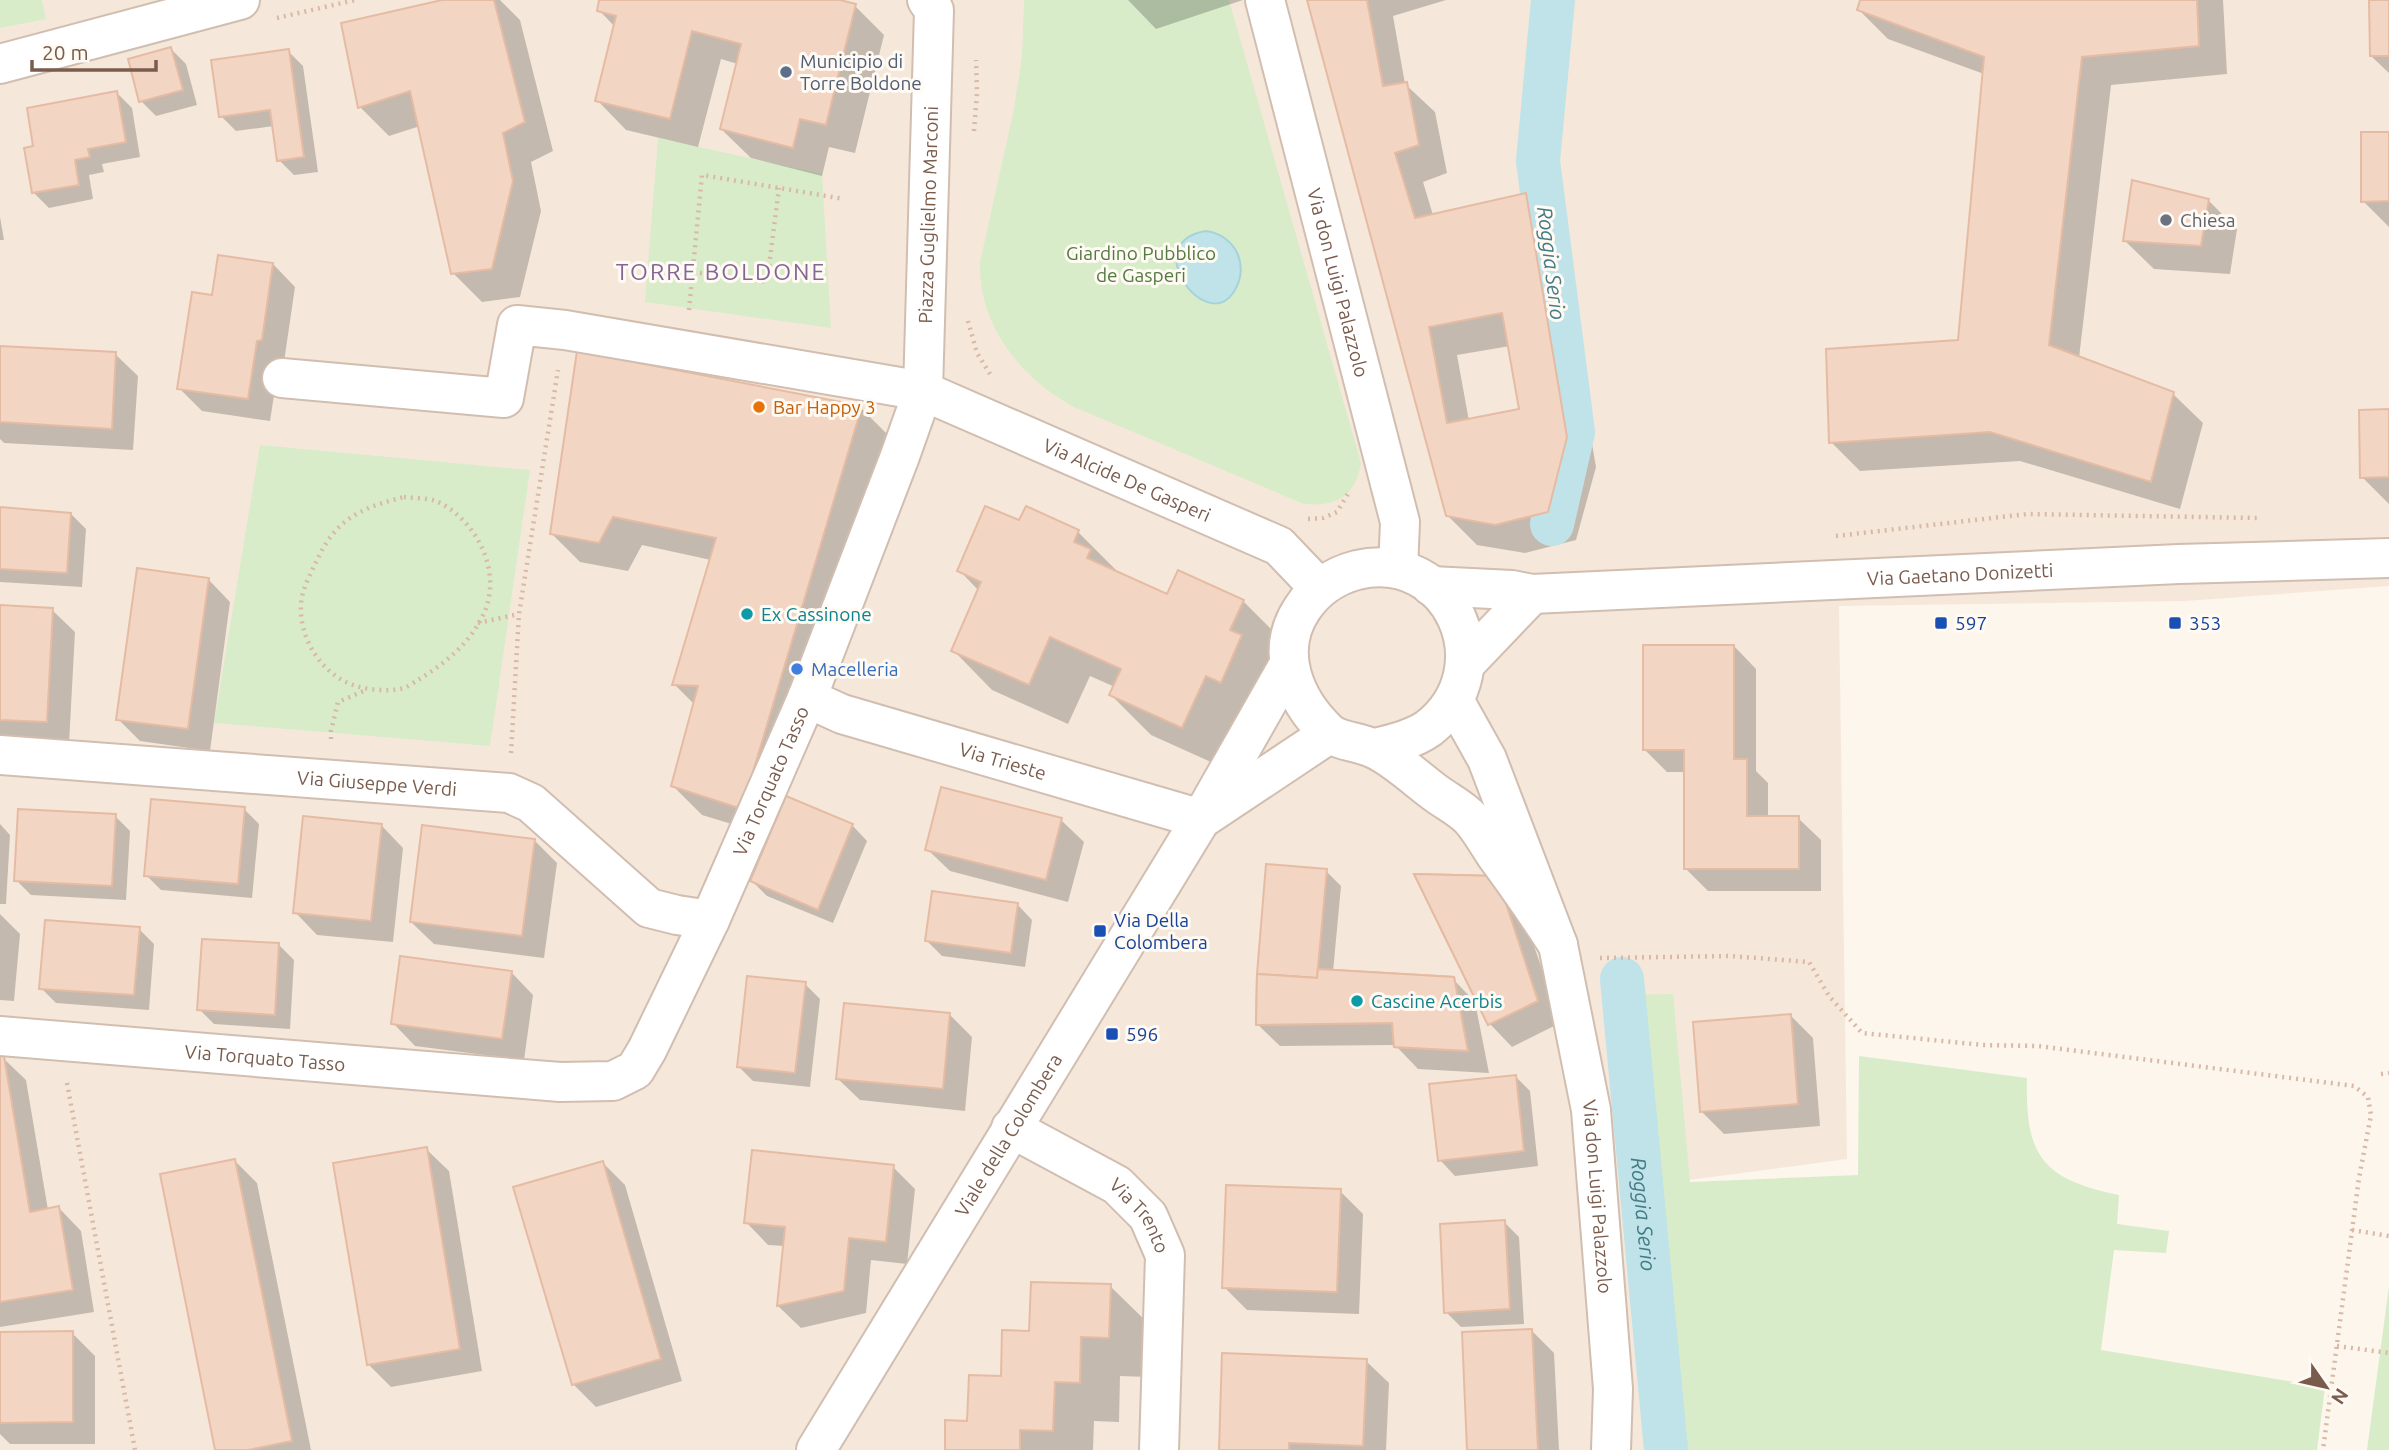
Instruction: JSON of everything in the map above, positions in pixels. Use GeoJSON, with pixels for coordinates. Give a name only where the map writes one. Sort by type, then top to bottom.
{"type":"FeatureCollection","features":[{"type":"Feature","properties":{"kind":"street"},"geometry":{"type":"LineString","coordinates":[[0,64],[240,0]]}},
{"type":"Feature","properties":{"kind":"street","name":"Piazza Guglielmo Marconi"},"geometry":{"type":"LineString","coordinates":[[923,391],[934,10],[927,0]]}},
{"type":"Feature","properties":{"kind":"street","name":"Via don Luigi Palazzolo"},"geometry":{"type":"LineString","coordinates":[[1265,0],[1415,578]]}},
{"type":"Feature","properties":{"kind":"street"},"geometry":{"type":"LineString","coordinates":[[282,378],[505,398],[517,325],[565,330],[923,391]]}},
{"type":"Feature","properties":{"kind":"street","name":"Via Alcide De Gasperi"},"geometry":{"type":"LineString","coordinates":[[923,391],[1279,545],[1319,588]]}},
{"type":"Feature","properties":{"kind":"street","name":"Via Torquato Tasso"},"geometry":{"type":"LineString","coordinates":[[0,1036],[560,1082],[613,1081],[635,1070],[710,920],[807,698],[923,391]]}},
{"type":"Feature","properties":{"kind":"street","name":"Via Gaetano Donizetti"},"geometry":{"type":"LineString","coordinates":[[1415,578],[1532,594],[2179,564],[2389,558]]}},
{"type":"Feature","properties":{"kind":"street"},"geometry":{"type":"LineString","coordinates":[[1329,734],[1298,697],[1289,664],[1290,636],[1301,610],[1319,588],[1343,574],[1371,567],[1415,578],[1441,594],[1456,615],[1464,639],[1466,663],[1454,700],[1428,728],[1403,741],[1375,748]]}},
{"type":"Feature","properties":{"kind":"street"},"geometry":{"type":"LineString","coordinates":[[1466,663],[1532,594]]}},
{"type":"Feature","properties":{"kind":"street","name":"Viale della Colombera"},"geometry":{"type":"LineString","coordinates":[[816,1450],[1201,819],[1289,664]]}},
{"type":"Feature","properties":{"kind":"street","name":"Via Trieste"},"geometry":{"type":"LineString","coordinates":[[807,698],[842,714],[1201,819]]}},
{"type":"Feature","properties":{"kind":"street","name":"Via don Luigi Palazzolo"},"geometry":{"type":"LineString","coordinates":[[1454,700],[1487,759],[1575,952],[1591,1110],[1613,1389],[1611,1450]]}},
{"type":"Feature","properties":{"kind":"street","name":"Via don Luigi Palazzolo"},"geometry":{"type":"LineString","coordinates":[[1329,734],[1375,748],[1470,818],[1575,952]]}},
{"type":"Feature","properties":{"kind":"street","name":"Viale della Colombera"},"geometry":{"type":"LineString","coordinates":[[1201,819],[1329,734]]}},
{"type":"Feature","properties":{"kind":"street","name":"Via Giuseppe Verdi"},"geometry":{"type":"LineString","coordinates":[[0,755],[509,793],[531,803],[649,908],[710,920]]}},
{"type":"Feature","properties":{"kind":"street","name":"Via Trento"},"geometry":{"type":"LineString","coordinates":[[1011,1128],[1117,1185],[1148,1216],[1165,1255],[1159,1450]]}},
{"type":"Feature","properties":{"kind":"path"},"geometry":{"type":"LineString","coordinates":[[974,143],[976,56]]}},
{"type":"Feature","properties":{"kind":"path"},"geometry":{"type":"LineString","coordinates":[[689,313],[702,174],[844,199]]}},
{"type":"Feature","properties":{"kind":"path"},"geometry":{"type":"LineString","coordinates":[[693,272],[767,282],[779,188]]}},
{"type":"Feature","properties":{"kind":"path"},"geometry":{"type":"LineString","coordinates":[[967,313],[976,353],[993,376]]}},
{"type":"Feature","properties":{"kind":"path"},"geometry":{"type":"LineString","coordinates":[[509,793],[519,614],[565,330]]}},
{"type":"Feature","properties":{"kind":"path"},"geometry":{"type":"LineString","coordinates":[[1306,519],[1323,518],[1337,512],[1345,496],[1356,485],[1387,474]]}},
{"type":"Feature","properties":{"kind":"path"},"geometry":{"type":"LineString","coordinates":[[333,779],[331,730],[338,702],[367,690],[404,688],[429,673],[458,651],[486,608],[490,588],[488,565],[480,542],[462,520],[435,501],[404,497],[377,504],[344,522],[322,548],[304,587],[301,605],[305,637],[319,660],[341,680],[367,690]]}},
{"type":"Feature","properties":{"kind":"path"},"geometry":{"type":"LineString","coordinates":[[477,623],[519,614]]}},
{"type":"Feature","properties":{"kind":"path"},"geometry":{"type":"LineString","coordinates":[[1575,952],[1730,956],[1809,962],[1829,996],[1862,1033],[1983,1045],[2038,1046],[2354,1086],[2368,1097],[2371,1115],[2352,1230],[2323,1450]]}},
{"type":"Feature","properties":{"kind":"path"},"geometry":{"type":"LineString","coordinates":[[60,1041],[135,1450]]}},
{"type":"Feature","properties":{"kind":"path"},"geometry":{"type":"LineString","coordinates":[[2381,1073],[2389,1073]]}},
{"type":"Feature","properties":{"kind":"path"},"geometry":{"type":"LineString","coordinates":[[2352,1230],[2389,1236]]}},
{"type":"Feature","properties":{"kind":"path"},"geometry":{"type":"LineString","coordinates":[[2337,1346],[2389,1353]]}},
{"type":"Feature","properties":{"kind":"shaded area"},"geometry":{"type":"Polygon","coordinates":[[[0,0],[2389,0],[2389,586],[2185,601],[1839,606],[1847,1159],[1621,1189],[1646,1450],[0,1450],[0,0]]]}},
{"type":"Feature","properties":{"kind":"green space"},"geometry":{"type":"Polygon","coordinates":[[[0,0],[42,0],[46,19],[0,28],[0,0]]]}},
{"type":"Feature","properties":{"kind":"green space","name":"Giardino Pubblico de Gasperi"},"geometry":{"type":"Polygon","coordinates":[[[1024,0],[1229,0],[1361,463],[1354,484],[1343,497],[1326,504],[1304,504],[1074,407],[1036,381],[1006,347],[986,307],[980,262],[1014,109],[1022,56],[1024,0]]]}},
{"type":"Feature","properties":{"kind":"green space"},"geometry":{"type":"Polygon","coordinates":[[[658,138],[822,174],[831,328],[645,302],[658,138]]]}},
{"type":"Feature","properties":{"kind":"green space"},"geometry":{"type":"Polygon","coordinates":[[[260,445],[530,470],[490,746],[214,723],[260,445]]]}},
{"type":"Feature","properties":{"kind":"green space"},"geometry":{"type":"Polygon","coordinates":[[[1673,994],[1690,1182],[1858,1175],[1859,1056],[2027,1078],[2030,1127],[2043,1160],[2072,1181],[2119,1195],[2117,1224],[2169,1231],[2166,1253],[2114,1250],[2101,1350],[2325,1387],[2317,1450],[1652,1450],[1622,1078],[1610,995],[1673,994]]]}},
{"type":"Feature","properties":{"kind":"green space"},"geometry":{"type":"Polygon","coordinates":[[[2389,1286],[2389,1450],[2367,1450],[2389,1286]]]}},
{"type":"Feature","properties":{"kind":"water"},"geometry":{"type":"Polygon","coordinates":[[[1206,231],[1225,239],[1238,254],[1240,263],[1238,283],[1233,293],[1221,303],[1207,302],[1194,294],[1184,282],[1177,266],[1178,251],[1186,239],[1206,231]]]}},
{"type":"Feature","properties":{"kind":"building"},"geometry":{"type":"Polygon","coordinates":[[[442,0],[494,0],[525,122],[503,133],[513,181],[492,269],[451,274],[410,91],[358,108],[341,23],[442,0]]]}},
{"type":"Feature","properties":{"kind":"building","name":"Municipio di Torre Boldone"},"geometry":{"type":"Polygon","coordinates":[[[599,0],[840,0],[856,4],[826,125],[800,119],[793,148],[720,129],[741,44],[692,31],[670,119],[595,101],[616,16],[597,11],[599,0]]]}},
{"type":"Feature","properties":{"kind":"building"},"geometry":{"type":"Polygon","coordinates":[[[1307,0],[1367,0],[1383,86],[1407,82],[1419,145],[1395,153],[1415,218],[1526,193],[1567,437],[1548,512],[1495,525],[1446,516],[1307,0]],[[1502,313],[1429,327],[1447,423],[1519,409],[1502,313]]]}},
{"type":"Feature","properties":{"kind":"building"},"geometry":{"type":"Polygon","coordinates":[[[1860,0],[2197,0],[2199,46],[2082,57],[2049,345],[2174,392],[2151,482],[1990,432],[1829,443],[1826,349],[1958,340],[1984,57],[1857,10],[1860,0]]]}},
{"type":"Feature","properties":{"kind":"building"},"geometry":{"type":"Polygon","coordinates":[[[2369,0],[2389,0],[2389,56],[2370,56],[2369,0]]]}},
{"type":"Feature","properties":{"kind":"building"},"geometry":{"type":"Polygon","coordinates":[[[171,47],[183,90],[139,102],[128,59],[171,47]]]}},
{"type":"Feature","properties":{"kind":"building"},"geometry":{"type":"Polygon","coordinates":[[[289,49],[304,157],[277,161],[270,110],[219,117],[211,60],[289,49]]]}},
{"type":"Feature","properties":{"kind":"building"},"geometry":{"type":"Polygon","coordinates":[[[117,91],[126,142],[88,149],[90,157],[75,160],[79,185],[32,193],[24,148],[33,146],[27,108],[117,91]]]}},
{"type":"Feature","properties":{"kind":"building"},"geometry":{"type":"Polygon","coordinates":[[[2361,132],[2389,132],[2389,201],[2361,202],[2361,132]]]}},
{"type":"Feature","properties":{"kind":"building","name":"Chiesa"},"geometry":{"type":"Polygon","coordinates":[[[2132,180],[2209,199],[2201,246],[2123,241],[2132,180]]]}},
{"type":"Feature","properties":{"kind":"building"},"geometry":{"type":"Polygon","coordinates":[[[218,255],[273,263],[262,340],[257,341],[248,399],[177,389],[192,292],[212,295],[218,255]]]}},
{"type":"Feature","properties":{"kind":"building"},"geometry":{"type":"Polygon","coordinates":[[[0,346],[116,352],[112,429],[0,422],[0,346]]]}},
{"type":"Feature","properties":{"kind":"building","name":"Ex Cassinone"},"geometry":{"type":"Polygon","coordinates":[[[577,351],[862,406],[742,809],[671,786],[698,686],[672,685],[716,538],[613,517],[599,543],[550,534],[577,351]]]}},
{"type":"Feature","properties":{"kind":"building"},"geometry":{"type":"Polygon","coordinates":[[[2389,409],[2389,477],[2360,478],[2359,410],[2389,409]]]}},
{"type":"Feature","properties":{"kind":"building"},"geometry":{"type":"Polygon","coordinates":[[[985,506],[1019,520],[1026,506],[1079,530],[1074,542],[1091,549],[1087,558],[1167,594],[1178,570],[1244,600],[1230,630],[1242,635],[1221,683],[1206,676],[1182,728],[1109,695],[1121,669],[1050,637],[1029,685],[951,651],[981,582],[957,571],[985,506]]]}},
{"type":"Feature","properties":{"kind":"building"},"geometry":{"type":"Polygon","coordinates":[[[0,507],[71,513],[67,573],[0,569],[0,507]]]}},
{"type":"Feature","properties":{"kind":"building"},"geometry":{"type":"Polygon","coordinates":[[[137,568],[209,578],[188,729],[116,720],[137,568]]]}},
{"type":"Feature","properties":{"kind":"building"},"geometry":{"type":"Polygon","coordinates":[[[0,605],[53,608],[47,722],[0,720],[0,605]]]}},
{"type":"Feature","properties":{"kind":"building"},"geometry":{"type":"Polygon","coordinates":[[[1643,645],[1734,645],[1734,759],[1747,759],[1747,816],[1799,816],[1799,869],[1684,869],[1684,750],[1643,750],[1643,645]]]}},
{"type":"Feature","properties":{"kind":"building"},"geometry":{"type":"Polygon","coordinates":[[[941,787],[1062,818],[1046,880],[925,850],[941,787]]]}},
{"type":"Feature","properties":{"kind":"building"},"geometry":{"type":"Polygon","coordinates":[[[786,796],[853,824],[818,910],[750,881],[786,796]]]}},
{"type":"Feature","properties":{"kind":"building"},"geometry":{"type":"Polygon","coordinates":[[[151,799],[245,807],[238,884],[144,876],[151,799]]]}},
{"type":"Feature","properties":{"kind":"building"},"geometry":{"type":"Polygon","coordinates":[[[18,809],[116,814],[112,886],[14,881],[18,809]]]}},
{"type":"Feature","properties":{"kind":"building"},"geometry":{"type":"Polygon","coordinates":[[[303,816],[382,824],[371,921],[293,913],[303,816]]]}},
{"type":"Feature","properties":{"kind":"building"},"geometry":{"type":"Polygon","coordinates":[[[422,825],[535,839],[522,936],[410,922],[422,825]]]}},
{"type":"Feature","properties":{"kind":"building"},"geometry":{"type":"Polygon","coordinates":[[[1266,864],[1327,869],[1317,978],[1257,974],[1266,864]]]}},
{"type":"Feature","properties":{"kind":"building","name":"Cascine Acerbis"},"geometry":{"type":"Polygon","coordinates":[[[1414,874],[1497,876],[1538,1001],[1488,1025],[1414,874]]]}},
{"type":"Feature","properties":{"kind":"building","name":"Cascine Acerbis"},"geometry":{"type":"Polygon","coordinates":[[[1414,874],[1497,876],[1538,1001],[1488,1025],[1414,874]]]}},
{"type":"Feature","properties":{"kind":"building"},"geometry":{"type":"Polygon","coordinates":[[[932,891],[1018,903],[1011,953],[925,941],[932,891]]]}},
{"type":"Feature","properties":{"kind":"building"},"geometry":{"type":"Polygon","coordinates":[[[45,920],[140,927],[134,995],[39,989],[45,920]]]}},
{"type":"Feature","properties":{"kind":"building"},"geometry":{"type":"Polygon","coordinates":[[[202,939],[279,943],[275,1015],[197,1010],[202,939]]]}},
{"type":"Feature","properties":{"kind":"building"},"geometry":{"type":"Polygon","coordinates":[[[400,956],[512,971],[502,1039],[391,1024],[400,956]]]}},
{"type":"Feature","properties":{"kind":"building","name":"Cascine Acerbis"},"geometry":{"type":"Polygon","coordinates":[[[1318,969],[1454,977],[1468,1051],[1394,1047],[1392,1023],[1256,1025],[1257,974],[1317,978],[1318,969]]]}},
{"type":"Feature","properties":{"kind":"building","name":"Cascine Acerbis"},"geometry":{"type":"Polygon","coordinates":[[[1318,969],[1454,977],[1468,1051],[1394,1047],[1392,1023],[1256,1025],[1257,974],[1317,978],[1318,969]]]}},
{"type":"Feature","properties":{"kind":"building"},"geometry":{"type":"Polygon","coordinates":[[[747,976],[806,982],[795,1073],[737,1067],[747,976]]]}},
{"type":"Feature","properties":{"kind":"building"},"geometry":{"type":"Polygon","coordinates":[[[844,1003],[950,1013],[943,1089],[836,1079],[844,1003]]]}},
{"type":"Feature","properties":{"kind":"building"},"geometry":{"type":"Polygon","coordinates":[[[1791,1014],[1798,1104],[1700,1112],[1693,1022],[1791,1014]]]}},
{"type":"Feature","properties":{"kind":"building"},"geometry":{"type":"Polygon","coordinates":[[[0,1056],[4,1056],[30,1212],[59,1206],[73,1290],[0,1302],[0,1056]]]}},
{"type":"Feature","properties":{"kind":"building"},"geometry":{"type":"Polygon","coordinates":[[[1516,1075],[1524,1151],[1438,1161],[1429,1084],[1516,1075]]]}},
{"type":"Feature","properties":{"kind":"building"},"geometry":{"type":"Polygon","coordinates":[[[427,1147],[460,1349],[367,1365],[333,1163],[427,1147]]]}},
{"type":"Feature","properties":{"kind":"building"},"geometry":{"type":"Polygon","coordinates":[[[752,1150],[894,1165],[886,1242],[849,1238],[844,1291],[777,1306],[785,1227],[744,1223],[752,1150]]]}},
{"type":"Feature","properties":{"kind":"building"},"geometry":{"type":"Polygon","coordinates":[[[235,1159],[292,1441],[248,1450],[215,1450],[160,1174],[235,1159]]]}},
{"type":"Feature","properties":{"kind":"building"},"geometry":{"type":"Polygon","coordinates":[[[603,1161],[661,1359],[572,1385],[513,1187],[603,1161]]]}},
{"type":"Feature","properties":{"kind":"building"},"geometry":{"type":"Polygon","coordinates":[[[1226,1185],[1341,1189],[1337,1292],[1222,1288],[1226,1185]]]}},
{"type":"Feature","properties":{"kind":"building"},"geometry":{"type":"Polygon","coordinates":[[[1505,1220],[1510,1309],[1444,1313],[1440,1224],[1505,1220]]]}},
{"type":"Feature","properties":{"kind":"building"},"geometry":{"type":"Polygon","coordinates":[[[1031,1282],[1111,1284],[1109,1338],[1081,1337],[1080,1383],[1055,1382],[1053,1431],[1020,1430],[1020,1450],[945,1450],[945,1420],[967,1421],[969,1375],[1001,1376],[1002,1330],[1029,1331],[1031,1282]]]}},
{"type":"Feature","properties":{"kind":"building"},"geometry":{"type":"Polygon","coordinates":[[[1532,1329],[1538,1450],[1467,1450],[1462,1332],[1532,1329]]]}},
{"type":"Feature","properties":{"kind":"building"},"geometry":{"type":"Polygon","coordinates":[[[73,1331],[73,1422],[0,1423],[0,1332],[73,1331]]]}},
{"type":"Feature","properties":{"kind":"building"},"geometry":{"type":"Polygon","coordinates":[[[1222,1353],[1367,1359],[1363,1446],[1289,1443],[1289,1450],[1219,1450],[1222,1353]]]}},
{"type":"Feature","properties":{"kind":"waterway","name":"Roggia Serio"},"geometry":{"type":"LineString","coordinates":[[1552,524],[1573,432],[1538,161],[1553,0]]}},
{"type":"Feature","properties":{"kind":"waterway","name":"Roggia Serio"},"geometry":{"type":"LineString","coordinates":[[1622,979],[1666,1450]]}},
{"type":"Feature","properties":{"kind":"place","name":"Municipio di Torre Boldone"},"geometry":{"type":"Point","coordinates":[786,72]}},
{"type":"Feature","properties":{"kind":"place","name":"Chiesa"},"geometry":{"type":"Point","coordinates":[2166,220]}},
{"type":"Feature","properties":{"kind":"place","name":"Bar Happy 3"},"geometry":{"type":"Point","coordinates":[759,407]}},
{"type":"Feature","properties":{"kind":"place","name":"Ex Cassinone"},"geometry":{"type":"Point","coordinates":[747,614]}},
{"type":"Feature","properties":{"kind":"place","name":"597"},"geometry":{"type":"Point","coordinates":[1941,623]}},
{"type":"Feature","properties":{"kind":"place","name":"353"},"geometry":{"type":"Point","coordinates":[2175,623]}},
{"type":"Feature","properties":{"kind":"place","name":"Macelleria"},"geometry":{"type":"Point","coordinates":[797,669]}},
{"type":"Feature","properties":{"kind":"place","name":"Via Della Colombera"},"geometry":{"type":"Point","coordinates":[1100,931]}},
{"type":"Feature","properties":{"kind":"place","name":"Cascine Acerbis"},"geometry":{"type":"Point","coordinates":[1357,1001]}},
{"type":"Feature","properties":{"kind":"place","name":"596"},"geometry":{"type":"Point","coordinates":[1112,1034]}},
{"type":"Feature","properties":{"kind":"district","name":"TORRE BOLDONE"},"geometry":{"type":"Point","coordinates":[721,271]}}]}
